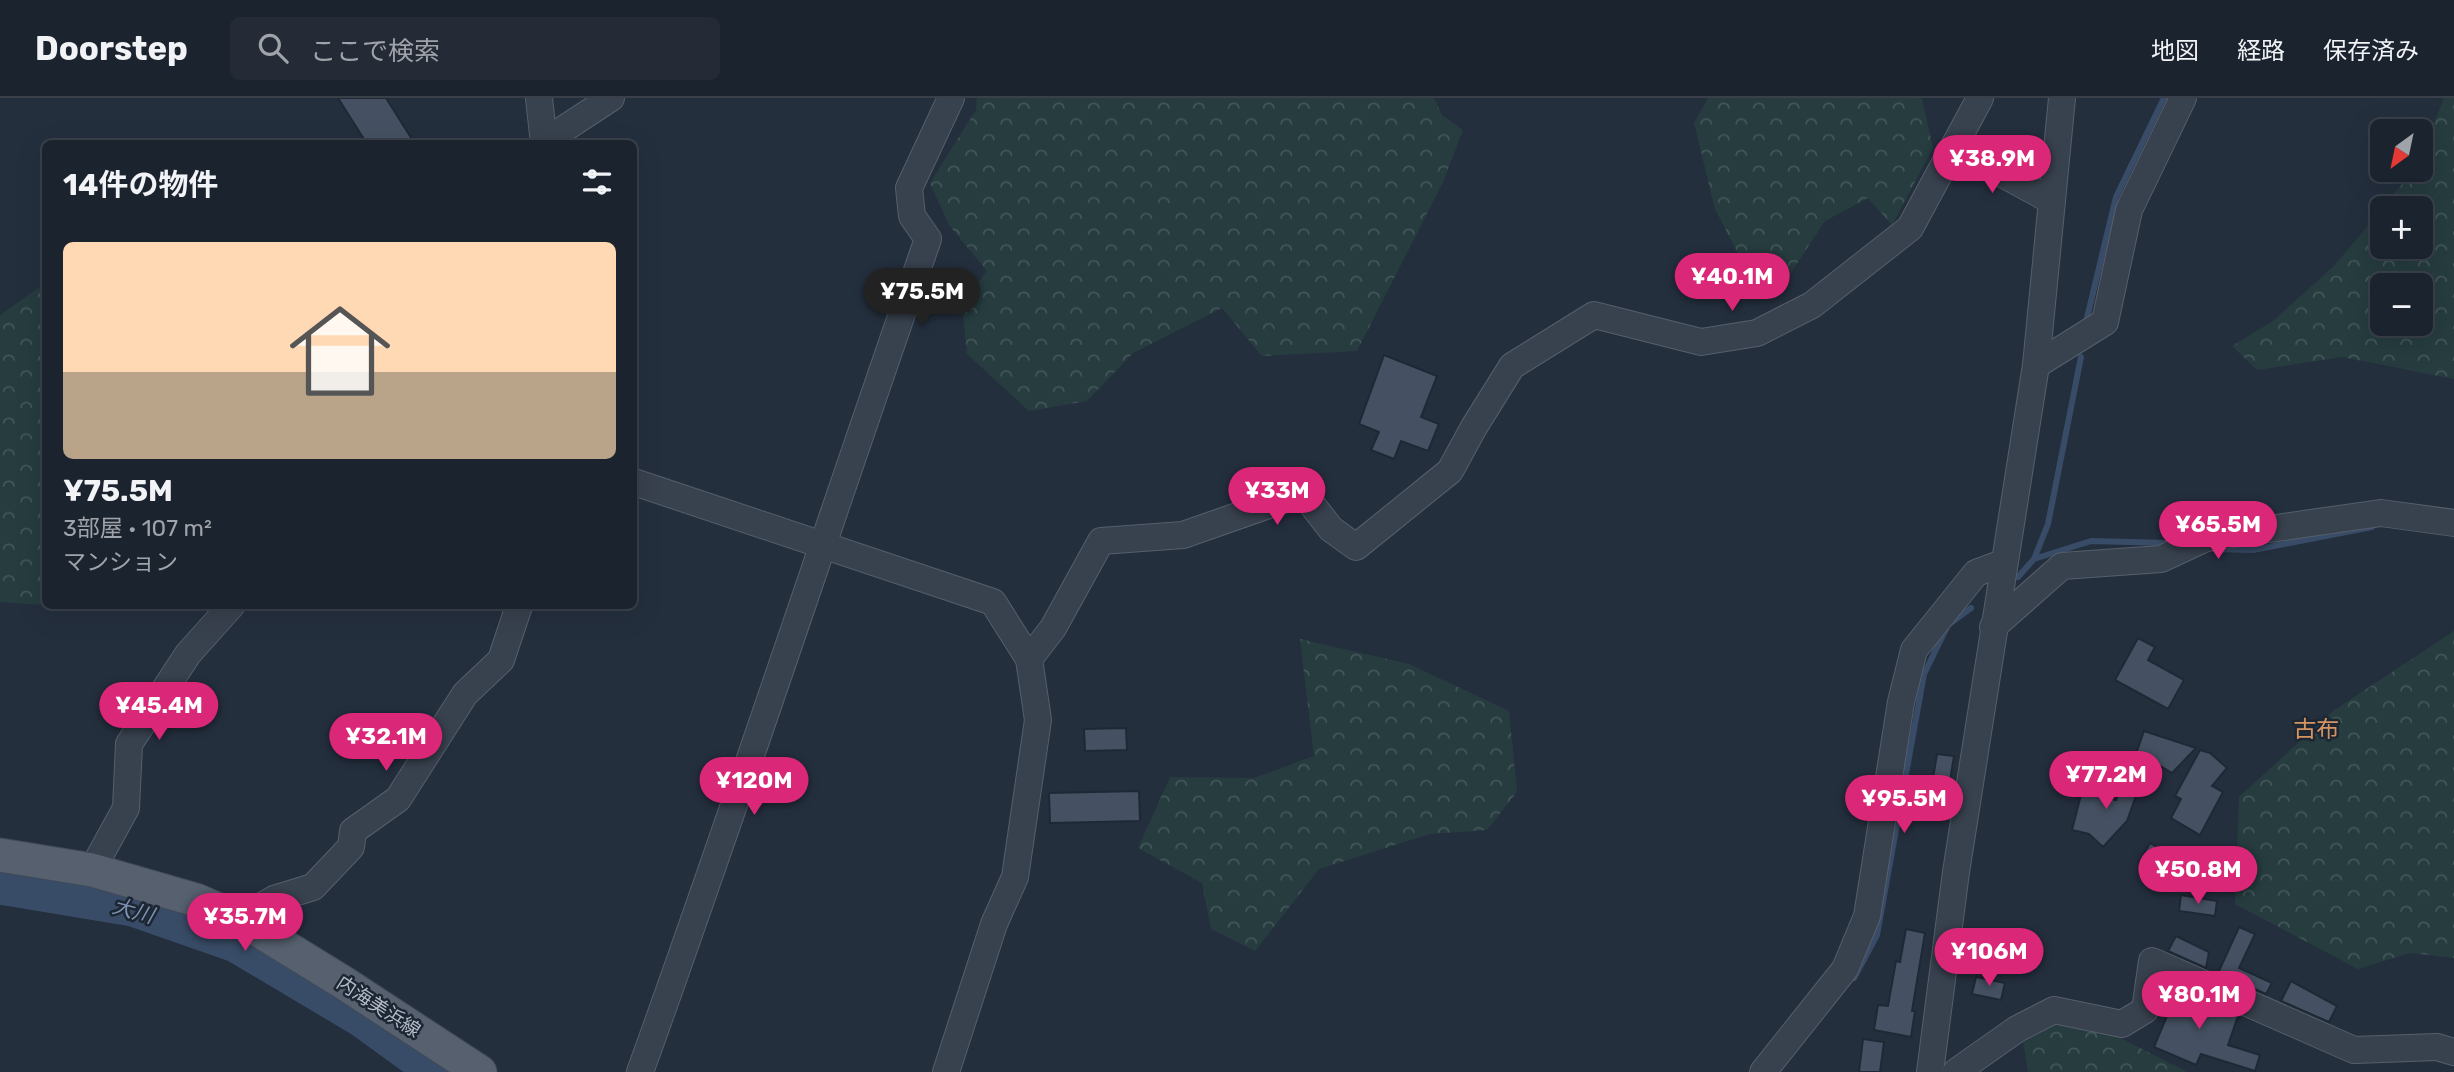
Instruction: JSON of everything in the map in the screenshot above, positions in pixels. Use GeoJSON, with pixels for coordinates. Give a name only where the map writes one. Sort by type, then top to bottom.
{"type":"FeatureCollection","features":[{"type":"Feature","properties":{"kind":"main road","name":"内海美浜線"},"geometry":{"type":"LineString","coordinates":[[0,855],[92,870],[196,900],[240,919],[480,1072]]}},
{"type":"Feature","properties":{"kind":"street"},"geometry":{"type":"LineString","coordinates":[[539,98],[544,140]]}},
{"type":"Feature","properties":{"kind":"street"},"geometry":{"type":"LineString","coordinates":[[548,140],[611,98]]}},
{"type":"Feature","properties":{"kind":"street"},"geometry":{"type":"LineString","coordinates":[[640,1072],[928,239],[912,216],[909,188],[951,98]]}},
{"type":"Feature","properties":{"kind":"street"},"geometry":{"type":"LineString","coordinates":[[1029,659],[1053,628],[1101,541],[1183,535],[1303,493],[1331,529],[1356,547],[1450,471],[1512,366],[1594,316],[1701,342],[1757,333],[1812,304],[1910,228],[1980,98]]}},
{"type":"Feature","properties":{"kind":"street"},"geometry":{"type":"LineString","coordinates":[[1930,1072],[1956,872],[2036,365],[2062,98]]}},
{"type":"Feature","properties":{"kind":"street"},"geometry":{"type":"LineString","coordinates":[[2036,365],[2105,322],[2129,210],[2183,98]]}},
{"type":"Feature","properties":{"kind":"street"},"geometry":{"type":"LineString","coordinates":[[1955,148],[2052,201]]}},
{"type":"Feature","properties":{"kind":"street"},"geometry":{"type":"LineString","coordinates":[[637,483],[993,602],[1029,659],[1038,720],[1015,877],[994,924],[946,1072]]}},
{"type":"Feature","properties":{"kind":"street"},"geometry":{"type":"LineString","coordinates":[[1993,627],[2062,566],[2161,559],[2206,538],[2381,513],[2454,523]]}},
{"type":"Feature","properties":{"kind":"street"},"geometry":{"type":"LineString","coordinates":[[1763,1072],[1845,969],[1867,916],[1901,702],[1914,650],[1976,573],[2003,564]]}},
{"type":"Feature","properties":{"kind":"street"},"geometry":{"type":"LineString","coordinates":[[92,870],[126,808],[129,744],[188,654],[228,609]]}},
{"type":"Feature","properties":{"kind":"street"},"geometry":{"type":"LineString","coordinates":[[240,919],[274,899],[313,887],[351,847],[353,831],[398,799],[465,694],[501,660],[518,609]]}},
{"type":"Feature","properties":{"kind":"street"},"geometry":{"type":"LineString","coordinates":[[1956,1072],[2017,1029],[2054,1010],[2122,1024],[2145,1010],[2152,961],[2354,1050],[2437,1047],[2454,1052]]}},
{"type":"Feature","properties":{"kind":"green space"},"geometry":{"type":"Polygon","coordinates":[[[977,98],[1434,98],[1442,115],[1463,130],[1443,182],[1357,351],[1262,356],[1222,308],[1133,353],[1087,401],[1029,411],[967,354],[962,304],[987,271],[949,225],[930,183],[976,110],[977,98]]]}},
{"type":"Feature","properties":{"kind":"green space"},"geometry":{"type":"Polygon","coordinates":[[[1708,98],[1919,98],[1922,99],[1933,148],[1892,225],[1868,198],[1825,221],[1790,274],[1745,267],[1715,209],[1694,123],[1708,98]]]}},
{"type":"Feature","properties":{"kind":"green space"},"geometry":{"type":"Polygon","coordinates":[[[2444,98],[2454,98],[2454,379],[2342,357],[2257,370],[2232,346],[2273,321],[2334,266],[2370,223],[2370,259],[2433,259],[2433,196],[2392,196],[2404,182],[2433,182],[2433,126],[2444,98]]]}},
{"type":"Feature","properties":{"kind":"green space"},"geometry":{"type":"Polygon","coordinates":[[[42,285],[42,605],[0,602],[0,315],[42,285]]]}},
{"type":"Feature","properties":{"kind":"green space"},"geometry":{"type":"Polygon","coordinates":[[[2454,631],[2454,958],[2410,953],[2358,969],[2235,904],[2239,797],[2333,711],[2454,631]]]}},
{"type":"Feature","properties":{"kind":"green space"},"geometry":{"type":"Polygon","coordinates":[[[1300,639],[1409,664],[1509,711],[1517,792],[1487,830],[1430,834],[1319,869],[1255,951],[1211,929],[1202,883],[1138,848],[1170,777],[1254,778],[1314,756],[1300,639]]]}},
{"type":"Feature","properties":{"kind":"green space"},"geometry":{"type":"Polygon","coordinates":[[[2057,1021],[2111,1033],[2187,1072],[2028,1072],[2023,1041],[2057,1021]]]}},
{"type":"Feature","properties":{"kind":"building"},"geometry":{"type":"Polygon","coordinates":[[[338,98],[386,98],[412,140],[364,140],[338,98]]]}},
{"type":"Feature","properties":{"kind":"building"},"geometry":{"type":"Polygon","coordinates":[[[1384,355],[1437,376],[1421,417],[1439,424],[1428,451],[1401,441],[1394,459],[1371,450],[1379,432],[1359,424],[1384,355]]]}},
{"type":"Feature","properties":{"kind":"building"},"geometry":{"type":"Polygon","coordinates":[[[2138,638],[2155,647],[2148,660],[2184,680],[2168,709],[2115,680],[2138,638]]]}},
{"type":"Feature","properties":{"kind":"building"},"geometry":{"type":"Polygon","coordinates":[[[1126,728],[1127,750],[1085,751],[1084,729],[1126,728]]]}},
{"type":"Feature","properties":{"kind":"building"},"geometry":{"type":"Polygon","coordinates":[[[2144,731],[2196,748],[2172,773],[2152,761],[2148,774],[2131,768],[2144,731]]]}},
{"type":"Feature","properties":{"kind":"building"},"geometry":{"type":"Polygon","coordinates":[[[2200,750],[2210,753],[2227,768],[2212,786],[2223,792],[2200,835],[2171,818],[2181,799],[2175,796],[2200,750]]]}},
{"type":"Feature","properties":{"kind":"building"},"geometry":{"type":"Polygon","coordinates":[[[1937,754],[1954,756],[1947,799],[1930,796],[1937,754]]]}},
{"type":"Feature","properties":{"kind":"building"},"geometry":{"type":"Polygon","coordinates":[[[2125,773],[2142,779],[2127,821],[2103,847],[2089,834],[2072,830],[2082,791],[2116,800],[2125,773]]]}},
{"type":"Feature","properties":{"kind":"building"},"geometry":{"type":"Polygon","coordinates":[[[1139,791],[1140,821],[1050,823],[1049,793],[1139,791]]]}},
{"type":"Feature","properties":{"kind":"building"},"geometry":{"type":"Polygon","coordinates":[[[2150,843],[2197,870],[2187,888],[2139,862],[2150,843]]]}},
{"type":"Feature","properties":{"kind":"building"},"geometry":{"type":"Polygon","coordinates":[[[2181,895],[2217,901],[2215,916],[2179,911],[2181,895]]]}},
{"type":"Feature","properties":{"kind":"building"},"geometry":{"type":"Polygon","coordinates":[[[2239,927],[2255,934],[2239,968],[2272,983],[2266,994],[2218,973],[2239,927]]]}},
{"type":"Feature","properties":{"kind":"building"},"geometry":{"type":"Polygon","coordinates":[[[1906,929],[1925,933],[1912,1011],[1915,1011],[1911,1037],[1874,1030],[1878,1005],[1888,1006],[1896,961],[1900,962],[1906,929]]]}},
{"type":"Feature","properties":{"kind":"building"},"geometry":{"type":"Polygon","coordinates":[[[2176,936],[2209,952],[2206,968],[2168,951],[2176,936]]]}},
{"type":"Feature","properties":{"kind":"building"},"geometry":{"type":"Polygon","coordinates":[[[1976,977],[2005,983],[2001,1000],[1972,994],[1976,977]]]}},
{"type":"Feature","properties":{"kind":"building"},"geometry":{"type":"Polygon","coordinates":[[[2291,981],[2337,1006],[2329,1022],[2281,1001],[2291,981]]]}},
{"type":"Feature","properties":{"kind":"building"},"geometry":{"type":"Polygon","coordinates":[[[2165,984],[2201,1000],[2200,1009],[2204,1001],[2238,1016],[2228,1045],[2260,1055],[2255,1071],[2201,1054],[2196,1065],[2154,1047],[2167,1016],[2160,1014],[2165,984]]]}},
{"type":"Feature","properties":{"kind":"building"},"geometry":{"type":"Polygon","coordinates":[[[1863,1039],[1884,1042],[1880,1072],[1859,1072],[1863,1039]]]}},
{"type":"Feature","properties":{"kind":"waterway"},"geometry":{"type":"LineString","coordinates":[[2086,322],[2116,197],[2164,98]]}},
{"type":"Feature","properties":{"kind":"waterway"},"geometry":{"type":"LineString","coordinates":[[2018,577],[2034,559],[2048,524],[2081,357]]}},
{"type":"Feature","properties":{"kind":"waterway"},"geometry":{"type":"LineString","coordinates":[[2210,549],[2253,550],[2372,527]]}},
{"type":"Feature","properties":{"kind":"waterway"},"geometry":{"type":"LineString","coordinates":[[2034,559],[2091,541],[2168,543]]}},
{"type":"Feature","properties":{"kind":"waterway"},"geometry":{"type":"LineString","coordinates":[[1854,978],[1877,935],[1924,674],[1948,625],[1971,608]]}},
{"type":"Feature","properties":{"kind":"waterway","name":"大川"},"geometry":{"type":"LineString","coordinates":[[0,886],[133,908],[236,944],[362,1019],[435,1072]]}},
{"type":"Feature","properties":{"kind":"district","name":"古布"},"geometry":{"type":"Point","coordinates":[2316,729]}}]}
